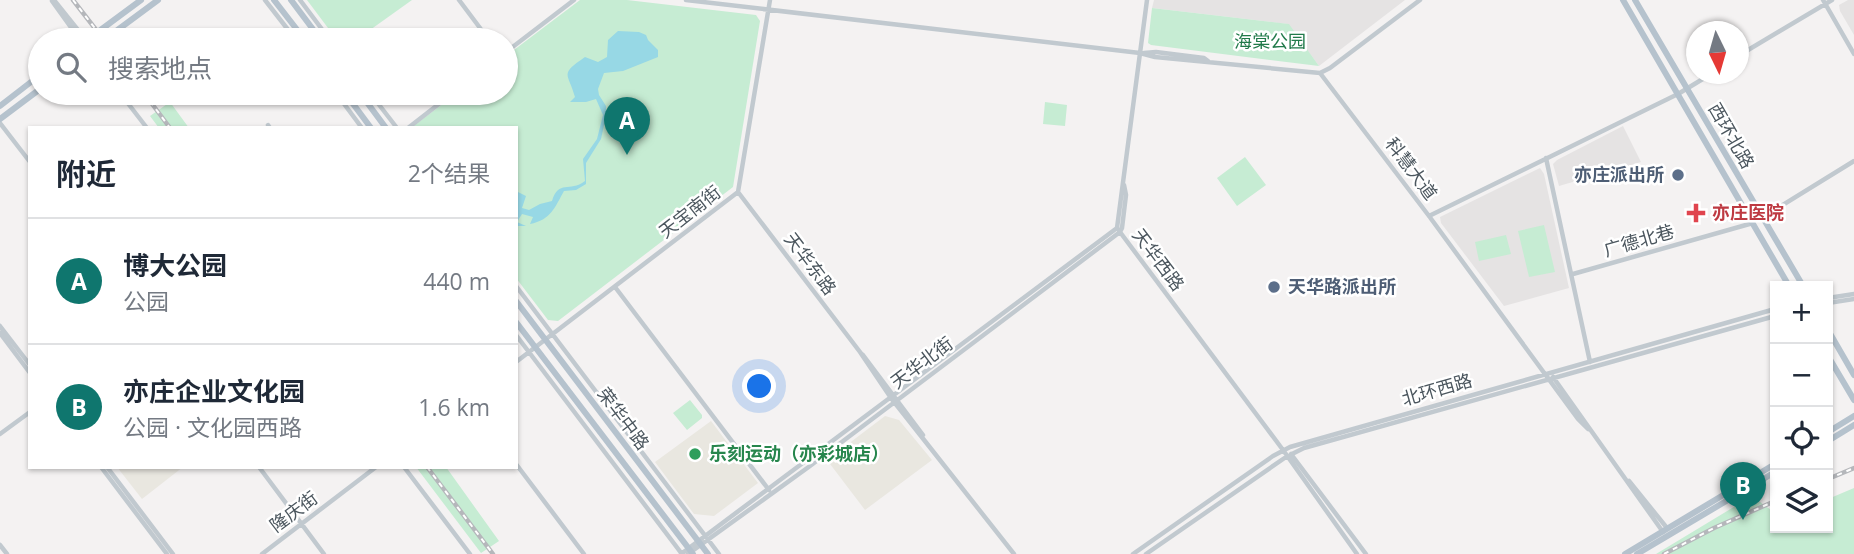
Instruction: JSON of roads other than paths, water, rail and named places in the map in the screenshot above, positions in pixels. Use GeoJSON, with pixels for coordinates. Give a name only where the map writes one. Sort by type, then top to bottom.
{"type":"FeatureCollection","features":[{"type":"Feature","properties":{"kind":"main road"},"geometry":{"type":"LineString","coordinates":[[102,28],[141,0]]}},
{"type":"Feature","properties":{"kind":"main road"},"geometry":{"type":"LineString","coordinates":[[120,28],[158,0]]}},
{"type":"Feature","properties":{"kind":"main road"},"geometry":{"type":"LineString","coordinates":[[274,0],[296,28]]}},
{"type":"Feature","properties":{"kind":"main road"},"geometry":{"type":"LineString","coordinates":[[291,0],[312,28]]}},
{"type":"Feature","properties":{"kind":"main road","name":"西环北路"},"geometry":{"type":"LineString","coordinates":[[1623,0],[1786,281]]}},
{"type":"Feature","properties":{"kind":"main road","name":"西环北路"},"geometry":{"type":"LineString","coordinates":[[1635,0],[1800,281]]}},
{"type":"Feature","properties":{"kind":"main road"},"geometry":{"type":"LineString","coordinates":[[0,106],[28,84]]}},
{"type":"Feature","properties":{"kind":"main road"},"geometry":{"type":"LineString","coordinates":[[0,121],[28,99]]}},
{"type":"Feature","properties":{"kind":"main road"},"geometry":{"type":"LineString","coordinates":[[351,105],[370,126]]}},
{"type":"Feature","properties":{"kind":"main road"},"geometry":{"type":"LineString","coordinates":[[369,105],[385,126]]}},
{"type":"Feature","properties":{"kind":"main road","name":"荣华中路"},"geometry":{"type":"LineString","coordinates":[[518,304],[708,554]]}},
{"type":"Feature","properties":{"kind":"main road","name":"荣华中路"},"geometry":{"type":"LineString","coordinates":[[518,326],[532,350],[690,552]]}},
{"type":"Feature","properties":{"kind":"main road"},"geometry":{"type":"LineString","coordinates":[[1833,339],[1854,375]]}},
{"type":"Feature","properties":{"kind":"main road"},"geometry":{"type":"LineString","coordinates":[[1833,364],[1854,400]]}},
{"type":"Feature","properties":{"kind":"main road"},"geometry":{"type":"LineString","coordinates":[[1833,429],[1854,416]]}},
{"type":"Feature","properties":{"kind":"main road"},"geometry":{"type":"LineString","coordinates":[[1833,438],[1854,425]]}},
{"type":"Feature","properties":{"kind":"main road"},"geometry":{"type":"LineString","coordinates":[[1637,554],[1770,467]]}},
{"type":"Feature","properties":{"kind":"main road"},"geometry":{"type":"LineString","coordinates":[[1625,554],[1770,475]]}},
{"type":"Feature","properties":{"kind":"street"},"geometry":{"type":"LineString","coordinates":[[53,0],[72,28]]}},
{"type":"Feature","properties":{"kind":"street"},"geometry":{"type":"LineString","coordinates":[[53,0],[76,28]]}},
{"type":"Feature","properties":{"kind":"street"},"geometry":{"type":"LineString","coordinates":[[265,0],[287,28]]}},
{"type":"Feature","properties":{"kind":"street"},"geometry":{"type":"LineString","coordinates":[[300,0],[321,28]]}},
{"type":"Feature","properties":{"kind":"street"},"geometry":{"type":"LineString","coordinates":[[459,0],[480,28]]}},
{"type":"Feature","properties":{"kind":"street"},"geometry":{"type":"LineString","coordinates":[[518,43],[574,0]]}},
{"type":"Feature","properties":{"kind":"street"},"geometry":{"type":"LineString","coordinates":[[686,0],[1140,53],[1155,57],[1320,74],[1420,0]]}},
{"type":"Feature","properties":{"kind":"street","name":"天宝南街"},"geometry":{"type":"LineString","coordinates":[[545,340],[738,192],[770,0]]}},
{"type":"Feature","properties":{"kind":"street","name":"天华西路"},"geometry":{"type":"LineString","coordinates":[[1147,0],[1118,230],[1283,450],[1366,554]]}},
{"type":"Feature","properties":{"kind":"street"},"geometry":{"type":"LineString","coordinates":[[1749,49],[1824,2],[1832,0]]}},
{"type":"Feature","properties":{"kind":"street"},"geometry":{"type":"LineString","coordinates":[[1824,2],[1854,54]]}},
{"type":"Feature","properties":{"kind":"street","name":"科慧大道"},"geometry":{"type":"LineString","coordinates":[[1320,74],[1429,216],[1578,419],[1667,532]]}},
{"type":"Feature","properties":{"kind":"street"},"geometry":{"type":"LineString","coordinates":[[1429,216],[1695,84]]}},
{"type":"Feature","properties":{"kind":"street"},"geometry":{"type":"LineString","coordinates":[[129,105],[145,126]]}},
{"type":"Feature","properties":{"kind":"street"},"geometry":{"type":"LineString","coordinates":[[348,105],[361,126]]}},
{"type":"Feature","properties":{"kind":"street"},"geometry":{"type":"LineString","coordinates":[[379,105],[395,126]]}},
{"type":"Feature","properties":{"kind":"street"},"geometry":{"type":"LineString","coordinates":[[411,126],[438,105]]}},
{"type":"Feature","properties":{"kind":"street"},"geometry":{"type":"LineString","coordinates":[[0,121],[28,159]]}},
{"type":"Feature","properties":{"kind":"street"},"geometry":{"type":"LineString","coordinates":[[1546,158],[1590,362]]}},
{"type":"Feature","properties":{"kind":"street"},"geometry":{"type":"LineString","coordinates":[[1762,218],[1854,161]]}},
{"type":"Feature","properties":{"kind":"street","name":"天华东路"},"geometry":{"type":"LineString","coordinates":[[738,192],[1014,554]]}},
{"type":"Feature","properties":{"kind":"street","name":"广德北巷"},"geometry":{"type":"LineString","coordinates":[[1573,274],[1753,223]]}},
{"type":"Feature","properties":{"kind":"street","name":"天华北街"},"geometry":{"type":"LineString","coordinates":[[681,554],[690,552],[1118,230]]}},
{"type":"Feature","properties":{"kind":"street"},"geometry":{"type":"LineString","coordinates":[[615,287],[769,490]]}},
{"type":"Feature","properties":{"kind":"street"},"geometry":{"type":"LineString","coordinates":[[518,289],[719,554]]}},
{"type":"Feature","properties":{"kind":"street"},"geometry":{"type":"LineString","coordinates":[[1833,298],[1854,297]]}},
{"type":"Feature","properties":{"kind":"street"},"geometry":{"type":"LineString","coordinates":[[1833,302],[1854,297]]}},
{"type":"Feature","properties":{"kind":"street","name":"北环西路"},"geometry":{"type":"LineString","coordinates":[[1146,554],[1289,455],[1304,448],[1770,310]]}},
{"type":"Feature","properties":{"kind":"street","name":"北环西路"},"geometry":{"type":"LineString","coordinates":[[1133,554],[1283,450],[1311,440],[1770,317]]}},
{"type":"Feature","properties":{"kind":"street"},"geometry":{"type":"LineString","coordinates":[[0,326],[28,362]]}},
{"type":"Feature","properties":{"kind":"street"},"geometry":{"type":"LineString","coordinates":[[0,333],[28,370]]}},
{"type":"Feature","properties":{"kind":"street"},"geometry":{"type":"LineString","coordinates":[[518,337],[532,350],[681,554]]}},
{"type":"Feature","properties":{"kind":"street"},"geometry":{"type":"LineString","coordinates":[[518,360],[545,340]]}},
{"type":"Feature","properties":{"kind":"street"},"geometry":{"type":"LineString","coordinates":[[586,379],[590,399]]}},
{"type":"Feature","properties":{"kind":"street","name":"天华北街"},"geometry":{"type":"LineString","coordinates":[[707,538],[894,398]]}},
{"type":"Feature","properties":{"kind":"street"},"geometry":{"type":"LineString","coordinates":[[0,434],[28,413]]}},
{"type":"Feature","properties":{"kind":"street","name":"天华西路"},"geometry":{"type":"LineString","coordinates":[[1289,455],[1357,554]]}},
{"type":"Feature","properties":{"kind":"street"},"geometry":{"type":"LineString","coordinates":[[518,467],[584,554]]}},
{"type":"Feature","properties":{"kind":"street"},"geometry":{"type":"LineString","coordinates":[[103,469],[167,554]]}},
{"type":"Feature","properties":{"kind":"street"},"geometry":{"type":"LineString","coordinates":[[109,469],[173,554]]}},
{"type":"Feature","properties":{"kind":"street"},"geometry":{"type":"LineString","coordinates":[[261,469],[324,554]]}},
{"type":"Feature","properties":{"kind":"street","name":"隆庆街"},"geometry":{"type":"LineString","coordinates":[[262,554],[373,469]]}},
{"type":"Feature","properties":{"kind":"street"},"geometry":{"type":"LineString","coordinates":[[406,469],[470,554]]}},
{"type":"Feature","properties":{"kind":"street"},"geometry":{"type":"LineString","coordinates":[[644,490],[646,507]]}},
{"type":"Feature","properties":{"kind":"street"},"geometry":{"type":"LineString","coordinates":[[0,545],[7,554]]}},
{"type":"Feature","properties":{"kind":"water"},"geometry":{"type":"Polygon","coordinates":[[[618,31],[639,32],[646,35],[658,50],[658,57],[623,71],[604,73],[598,89],[606,106],[606,116],[601,139],[586,163],[586,184],[576,190],[564,191],[552,212],[543,219],[530,224],[533,217],[522,214],[518,220],[518,192],[526,196],[522,208],[529,210],[552,201],[561,188],[585,181],[583,159],[597,139],[603,115],[596,99],[570,102],[575,97],[568,74],[571,67],[585,57],[598,62],[607,57],[608,40],[618,31]]]}},
{"type":"Feature","properties":{"kind":"railway"},"geometry":{"type":"LineString","coordinates":[[73,0],[95,28]]}},
{"type":"Feature","properties":{"kind":"railway"},"geometry":{"type":"LineString","coordinates":[[153,105],[169,126]]}},
{"type":"Feature","properties":{"kind":"railway"},"geometry":{"type":"LineString","coordinates":[[1833,477],[1854,468]]}},
{"type":"Feature","properties":{"kind":"railway"},"geometry":{"type":"LineString","coordinates":[[429,469],[493,554]]}},
{"type":"Feature","properties":{"kind":"railway"},"geometry":{"type":"LineString","coordinates":[[1664,554],[1770,503]]}},
{"type":"Feature","properties":{"kind":"place","name":"博大公园"},"geometry":{"type":"Point","coordinates":[627,155]}},
{"type":"Feature","properties":{"kind":"place","name":"亦庄派出所"},"geometry":{"type":"Point","coordinates":[1678,175]}},
{"type":"Feature","properties":{"kind":"place","name":"亦庄医院"},"geometry":{"type":"Point","coordinates":[1696,213]}},
{"type":"Feature","properties":{"kind":"place","name":"天华路派出所"},"geometry":{"type":"Point","coordinates":[1274,287]}},
{"type":"Feature","properties":{"kind":"place","name":"乐刻运动（亦彩城店）"},"geometry":{"type":"Point","coordinates":[695,454]}},
{"type":"Feature","properties":{"kind":"place","name":"亦庄企业文化园"},"geometry":{"type":"Point","coordinates":[1743,520]}},
{"type":"Feature","properties":{"kind":"park label","name":"海棠公园"},"geometry":{"type":"Point","coordinates":[1270,42]}}]}
